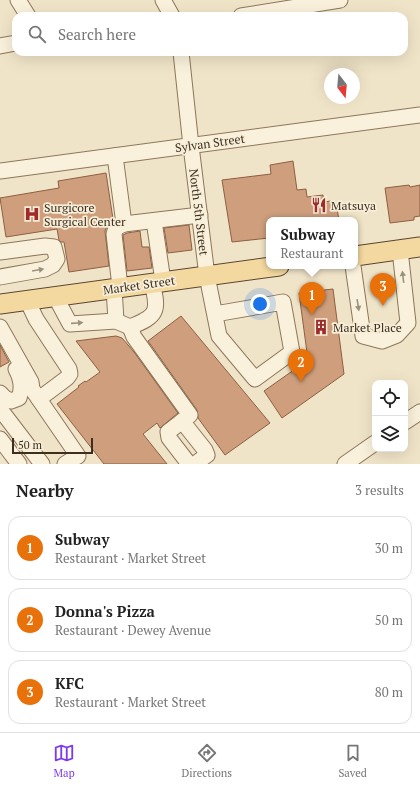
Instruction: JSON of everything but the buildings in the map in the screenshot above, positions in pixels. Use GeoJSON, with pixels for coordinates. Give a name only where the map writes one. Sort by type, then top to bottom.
{"type":"FeatureCollection","features":[{"type":"Feature","properties":{"kind":"main road"},"geometry":{"type":"LineString","coordinates":[[358,256],[420,247]]}},
{"type":"Feature","properties":{"kind":"main road","name":"Market Street"},"geometry":{"type":"LineString","coordinates":[[0,304],[266,268]]}},
{"type":"Feature","properties":{"kind":"street"},"geometry":{"type":"LineString","coordinates":[[18,0],[26,12]]}},
{"type":"Feature","properties":{"kind":"street"},"geometry":{"type":"LineString","coordinates":[[163,0],[170,12]]}},
{"type":"Feature","properties":{"kind":"street"},"geometry":{"type":"LineString","coordinates":[[264,12],[334,0]]}},
{"type":"Feature","properties":{"kind":"street"},"geometry":{"type":"LineString","coordinates":[[0,46],[12,44]]}},
{"type":"Feature","properties":{"kind":"street","name":"North 5th Street"},"geometry":{"type":"LineString","coordinates":[[181,56],[207,276],[219,336],[255,379],[292,352],[283,302],[215,314]]}},
{"type":"Feature","properties":{"kind":"street","name":"Sylvan Street"},"geometry":{"type":"LineString","coordinates":[[0,171],[420,115]]}},
{"type":"Feature","properties":{"kind":"street"},"geometry":{"type":"LineString","coordinates":[[115,156],[124,224]]}},
{"type":"Feature","properties":{"kind":"street"},"geometry":{"type":"LineString","coordinates":[[189,464],[169,438],[168,432],[190,414],[123,324],[117,288],[114,234],[116,228],[124,224],[200,215]]}},
{"type":"Feature","properties":{"kind":"street"},"geometry":{"type":"LineString","coordinates":[[55,296],[70,324],[123,324],[143,322],[154,313],[156,308],[157,282],[154,221]]}},
{"type":"Feature","properties":{"kind":"street"},"geometry":{"type":"LineString","coordinates":[[0,252],[45,246],[54,247],[57,259],[53,265],[45,269],[0,277]]}},
{"type":"Feature","properties":{"kind":"street"},"geometry":{"type":"LineString","coordinates":[[353,269],[363,336],[382,342],[397,335],[408,323],[400,250]]}},
{"type":"Feature","properties":{"kind":"street"},"geometry":{"type":"LineString","coordinates":[[0,408],[9,407],[20,403],[27,397],[67,378],[70,374],[69,369],[36,319],[27,300]]}},
{"type":"Feature","properties":{"kind":"street"},"geometry":{"type":"LineString","coordinates":[[0,327],[31,382],[35,394],[78,456],[65,464]]}},
{"type":"Feature","properties":{"kind":"street"},"geometry":{"type":"LineString","coordinates":[[0,339],[22,382],[21,393],[16,400],[12,401],[5,398],[0,393]]}},
{"type":"Feature","properties":{"kind":"street"},"geometry":{"type":"LineString","coordinates":[[0,408],[42,464]]}},
{"type":"Feature","properties":{"kind":"street"},"geometry":{"type":"LineString","coordinates":[[408,420],[420,412]]}},
{"type":"Feature","properties":{"kind":"street"},"geometry":{"type":"LineString","coordinates":[[182,421],[207,455],[196,464]]}},
{"type":"Feature","properties":{"kind":"street"},"geometry":{"type":"LineString","coordinates":[[0,439],[19,464]]}},
{"type":"Feature","properties":{"kind":"street"},"geometry":{"type":"LineString","coordinates":[[345,464],[372,445]]}},
{"type":"Feature","properties":{"kind":"place","name":"Matsuya"},"geometry":{"type":"Point","coordinates":[319,205]}},
{"type":"Feature","properties":{"kind":"place","name":"Surgicore Surgical Center"},"geometry":{"type":"Point","coordinates":[32,214]}},
{"type":"Feature","properties":{"kind":"place","name":"KFC"},"geometry":{"type":"Point","coordinates":[383,306]}},
{"type":"Feature","properties":{"kind":"place","name":"Subway"},"geometry":{"type":"Point","coordinates":[312,315]}},
{"type":"Feature","properties":{"kind":"place","name":"Market Place"},"geometry":{"type":"Point","coordinates":[321,327]}},
{"type":"Feature","properties":{"kind":"place","name":"Donna's Pizza"},"geometry":{"type":"Point","coordinates":[301,382]}}]}
